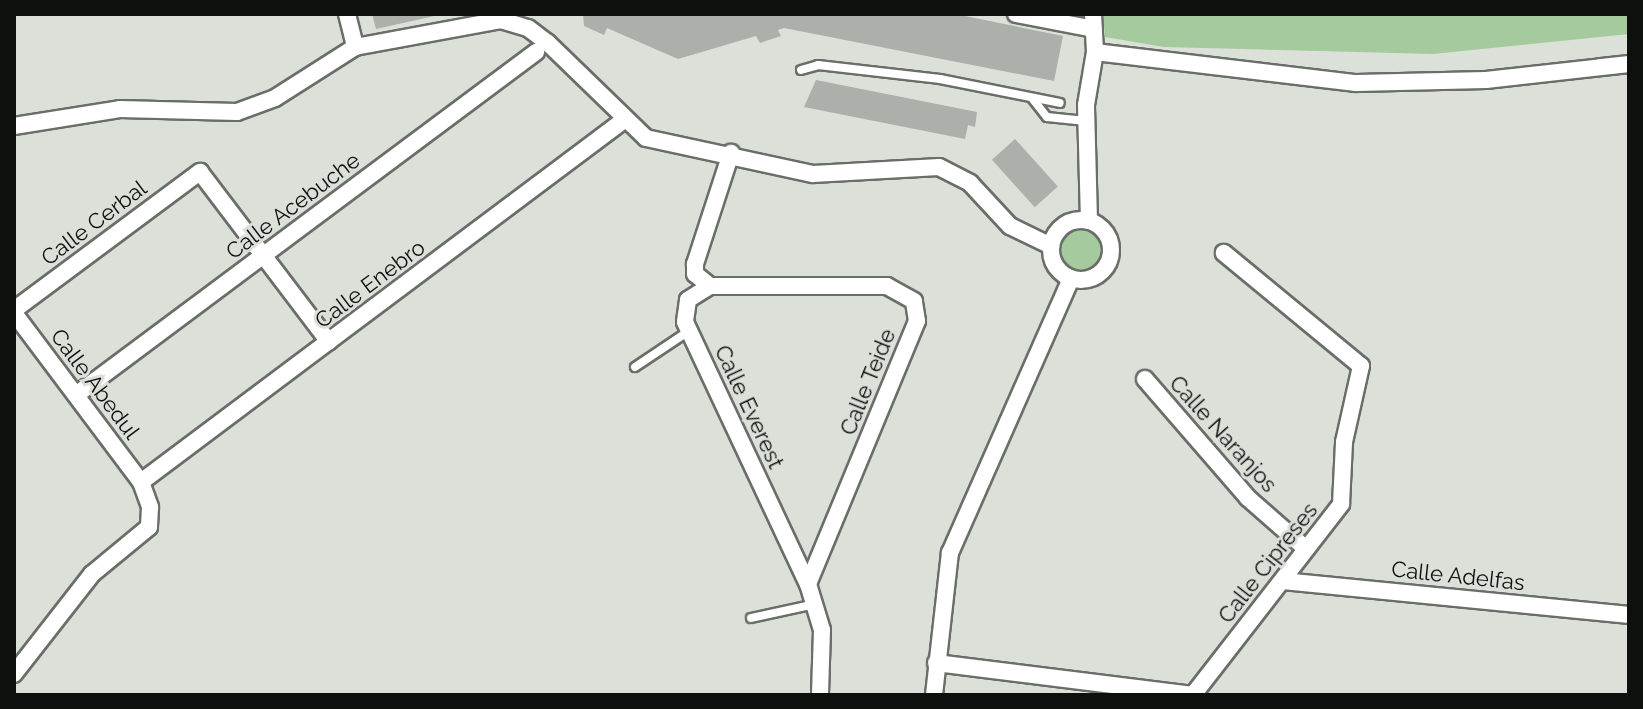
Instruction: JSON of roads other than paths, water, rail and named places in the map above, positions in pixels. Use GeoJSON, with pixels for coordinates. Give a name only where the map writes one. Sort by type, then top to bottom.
{"type":"FeatureCollection","features":[{"type":"Feature","properties":{"kind":"street"},"geometry":{"type":"LineString","coordinates":[[347,14],[355,47]]}},
{"type":"Feature","properties":{"kind":"street"},"geometry":{"type":"LineString","coordinates":[[1016,14],[1094,21],[1095,52],[1086,121],[1089,221],[1109,238],[1109,264],[1088,280],[1071,279],[1053,262],[1051,246],[1060,228],[1089,221]]}},
{"type":"Feature","properties":{"kind":"street"},"geometry":{"type":"LineString","coordinates":[[14,126],[120,109],[237,112],[275,98],[355,47],[501,20],[528,28],[548,43],[646,138],[731,153],[813,174],[939,167],[970,183],[1010,226],[1051,246]]}},
{"type":"Feature","properties":{"kind":"street","name":"Calle Acebuche"},"geometry":{"type":"LineString","coordinates":[[76,395],[536,52]]}},
{"type":"Feature","properties":{"kind":"street"},"geometry":{"type":"LineString","coordinates":[[1095,52],[1356,83],[1486,80],[1629,64]]}},
{"type":"Feature","properties":{"kind":"street","name":"Calle Enebro"},"geometry":{"type":"LineString","coordinates":[[141,482],[624,120]]}},
{"type":"Feature","properties":{"kind":"street"},"geometry":{"type":"LineString","coordinates":[[710,286],[695,274],[695,264],[731,153]]}},
{"type":"Feature","properties":{"kind":"street","name":"Calle Cerbal"},"geometry":{"type":"LineString","coordinates":[[14,312],[200,172],[263,256]]}},
{"type":"Feature","properties":{"kind":"street","name":"Calle Cipreses"},"geometry":{"type":"LineString","coordinates":[[936,663],[1193,695],[1341,504],[1344,442],[1361,366],[1224,253]]}},
{"type":"Feature","properties":{"kind":"street"},"geometry":{"type":"LineString","coordinates":[[263,256],[329,342]]}},
{"type":"Feature","properties":{"kind":"street"},"geometry":{"type":"LineString","coordinates":[[934,695],[950,553],[1071,279]]}},
{"type":"Feature","properties":{"kind":"street","name":"Calle Everest"},"geometry":{"type":"LineString","coordinates":[[710,286],[688,300],[684,313],[689,331],[808,584],[822,630],[820,695]]}},
{"type":"Feature","properties":{"kind":"street","name":"Calle Teide"},"geometry":{"type":"LineString","coordinates":[[710,286],[887,286],[914,301],[917,321],[808,584]]}},
{"type":"Feature","properties":{"kind":"street","name":"Calle Abedul"},"geometry":{"type":"LineString","coordinates":[[14,312],[141,482]]}},
{"type":"Feature","properties":{"kind":"street","name":"Calle Naranjos"},"geometry":{"type":"LineString","coordinates":[[1145,379],[1248,498],[1306,549]]}},
{"type":"Feature","properties":{"kind":"street"},"geometry":{"type":"LineString","coordinates":[[14,674],[92,574],[149,527],[158,514],[158,469]]}},
{"type":"Feature","properties":{"kind":"street"},"geometry":{"type":"LineString","coordinates":[[141,482],[149,499],[149,527]]}},
{"type":"Feature","properties":{"kind":"street","name":"Calle Adelfas"},"geometry":{"type":"LineString","coordinates":[[1283,581],[1629,615]]}},
{"type":"Feature","properties":{"kind":"lane"},"geometry":{"type":"LineString","coordinates":[[801,70],[818,65],[940,79],[1060,103]]}},
{"type":"Feature","properties":{"kind":"lane"},"geometry":{"type":"LineString","coordinates":[[1032,98],[1043,115],[1086,121]]}},
{"type":"Feature","properties":{"kind":"lane"},"geometry":{"type":"LineString","coordinates":[[635,367],[689,331]]}},
{"type":"Feature","properties":{"kind":"lane"},"geometry":{"type":"LineString","coordinates":[[751,618],[815,604]]}}]}
